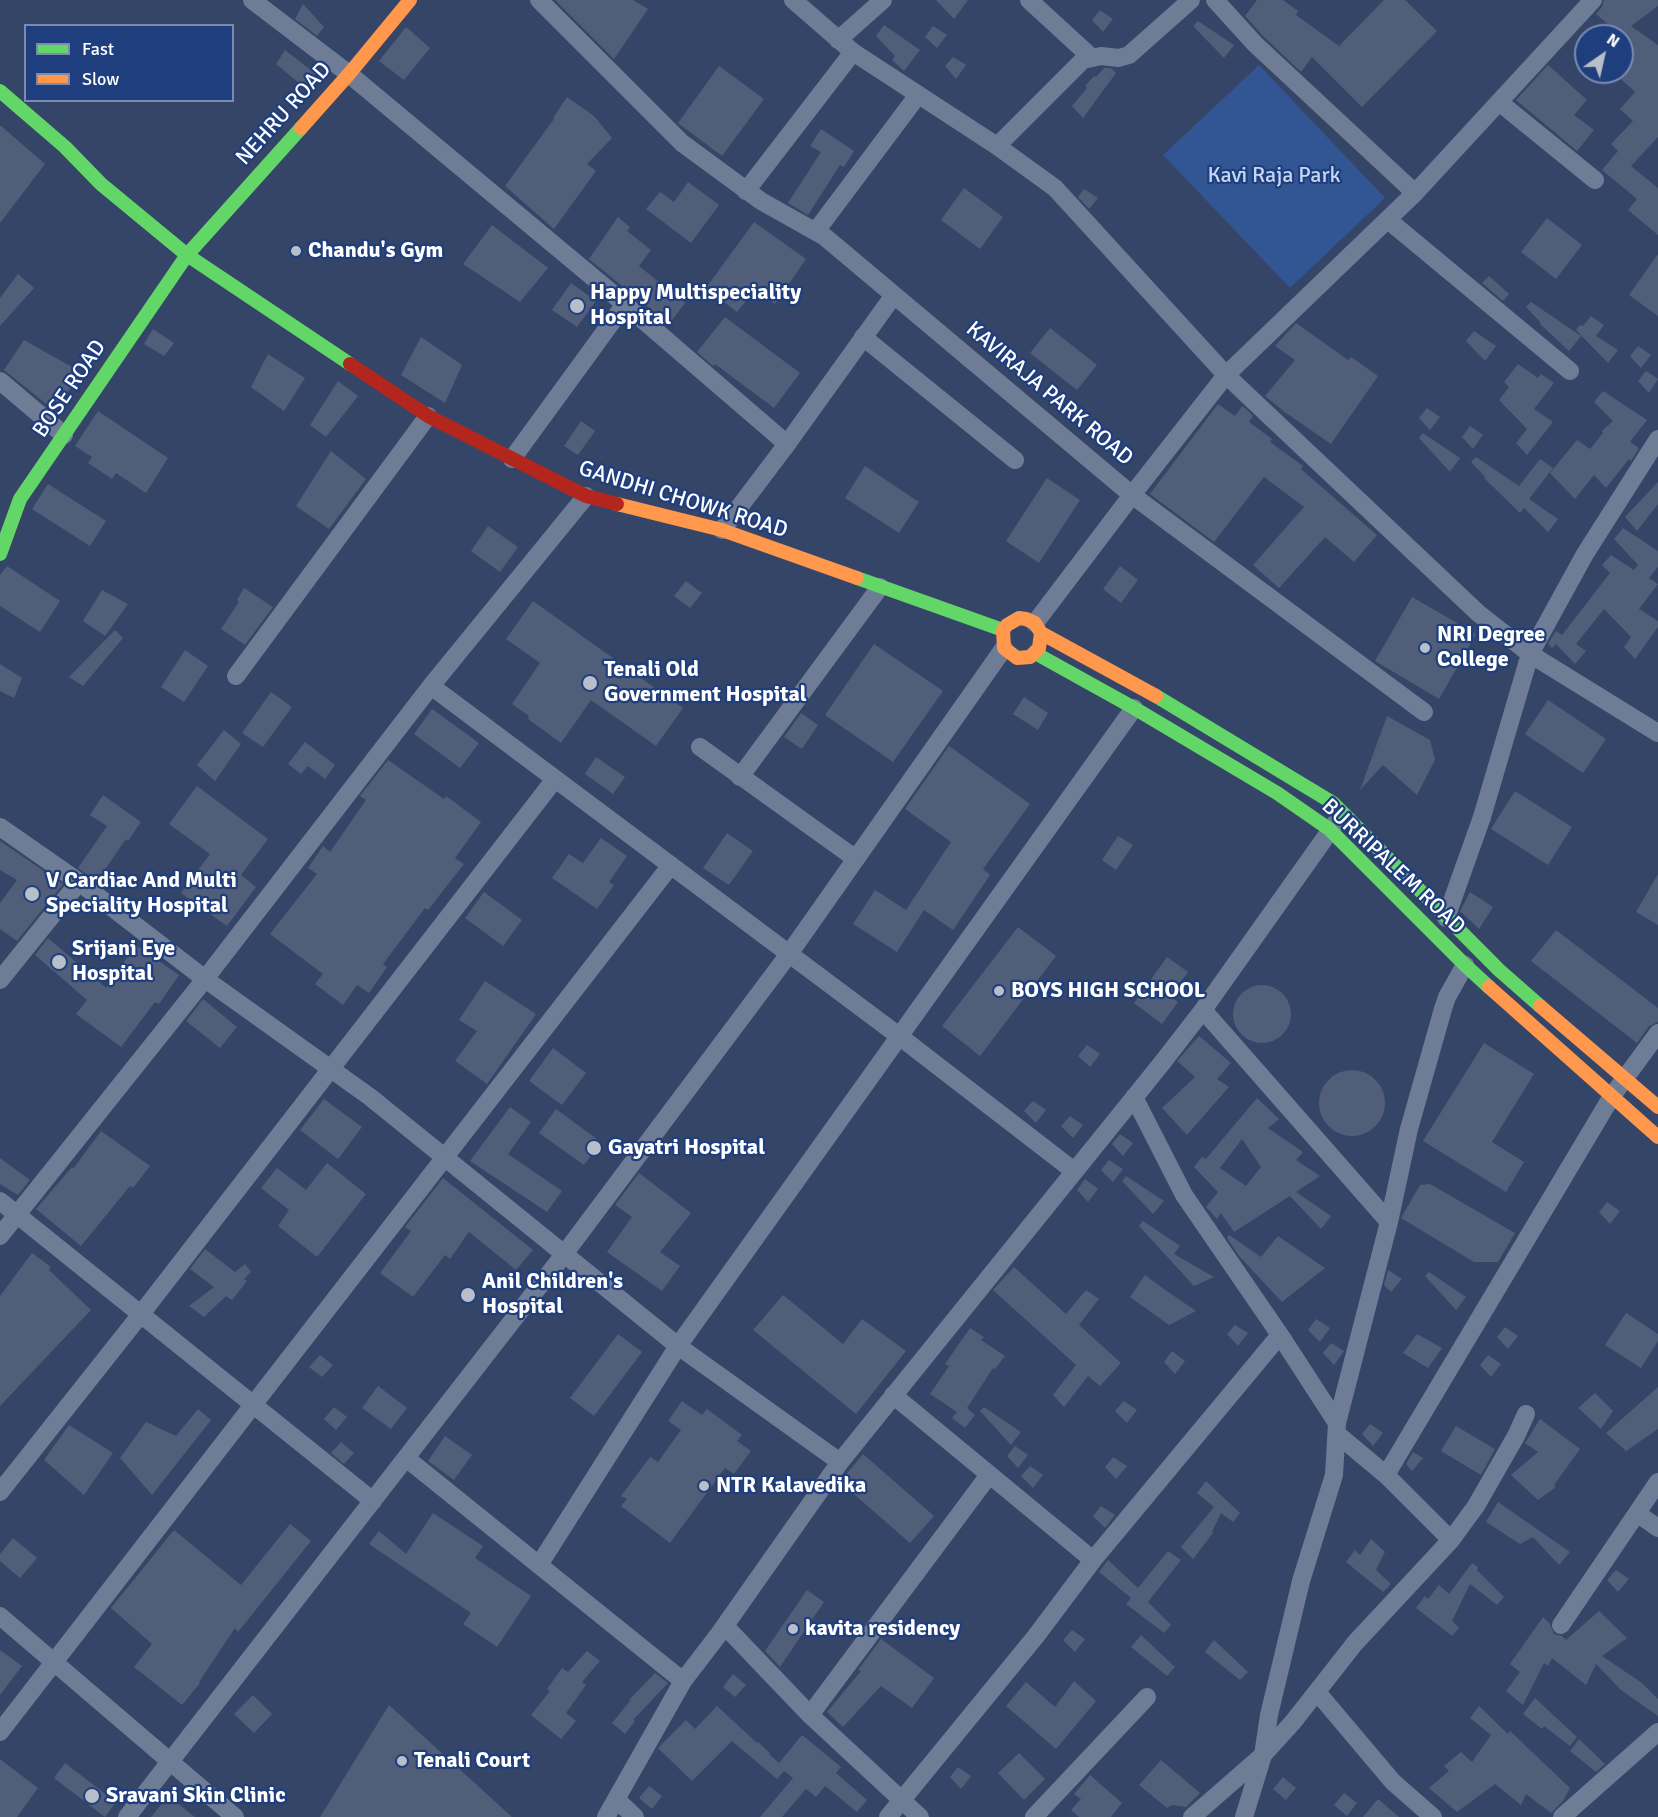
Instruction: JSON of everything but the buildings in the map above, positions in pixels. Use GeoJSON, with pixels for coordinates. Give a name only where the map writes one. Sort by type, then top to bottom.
{"type":"FeatureCollection","features":[{"type":"Feature","properties":{"kind":"main road","name":"NEHRU ROAD"},"geometry":{"type":"LineString","coordinates":[[187,255],[349,74],[399,4]]}},
{"type":"Feature","properties":{"kind":"main road","name":"GANDHI CHOWK ROAD"},"geometry":{"type":"LineString","coordinates":[[0,91],[65,147],[101,184],[187,255],[428,416],[586,496],[722,530],[880,587],[1004,639]]}},
{"type":"Feature","properties":{"kind":"main road","name":"BOSE ROAD"},"geometry":{"type":"LineString","coordinates":[[0,554],[20,499],[187,255]]}},
{"type":"Feature","properties":{"kind":"main road"},"geometry":{"type":"LineString","coordinates":[[1019,618],[1026,619],[1038,628],[1041,641],[1035,653],[1030,657],[1017,658],[1011,655],[1004,639],[1012,621],[1019,618]]}},
{"type":"Feature","properties":{"kind":"main road","name":"BURRIPALEM ROAD"},"geometry":{"type":"LineString","coordinates":[[1038,628],[1327,799],[1344,813],[1508,978],[1658,1107]]}},
{"type":"Feature","properties":{"kind":"main road","name":"BURRIPALEM ROAD"},"geometry":{"type":"LineString","coordinates":[[1035,653],[1134,708],[1277,793],[1329,829],[1465,965],[1658,1137]]}},
{"type":"Feature","properties":{"kind":"street"},"geometry":{"type":"LineString","coordinates":[[252,0],[349,74],[625,304],[787,444]]}},
{"type":"Feature","properties":{"kind":"street","name":"KAVIRAJA PARK ROAD"},"geometry":{"type":"LineString","coordinates":[[539,0],[682,143],[761,201],[825,237],[1132,495],[1038,628]]}},
{"type":"Feature","properties":{"kind":"street"},"geometry":{"type":"LineString","coordinates":[[793,0],[853,52],[997,146],[1055,188],[1226,375],[1478,614],[1530,654],[1656,728]]}},
{"type":"Feature","properties":{"kind":"street"},"geometry":{"type":"LineString","coordinates":[[838,39],[883,0]]}},
{"type":"Feature","properties":{"kind":"street"},"geometry":{"type":"LineString","coordinates":[[1029,0],[1091,57]]}},
{"type":"Feature","properties":{"kind":"street"},"geometry":{"type":"LineString","coordinates":[[997,146],[1083,60],[1091,57],[1119,58],[1129,55],[1191,0]]}},
{"type":"Feature","properties":{"kind":"street"},"geometry":{"type":"LineString","coordinates":[[1215,0],[1255,44],[1414,193]]}},
{"type":"Feature","properties":{"kind":"street"},"geometry":{"type":"LineString","coordinates":[[1424,712],[1132,495],[1226,375],[1388,220],[1593,0]]}},
{"type":"Feature","properties":{"kind":"street"},"geometry":{"type":"LineString","coordinates":[[747,191],[853,52]]}},
{"type":"Feature","properties":{"kind":"street"},"geometry":{"type":"LineString","coordinates":[[816,231],[918,95]]}},
{"type":"Feature","properties":{"kind":"street"},"geometry":{"type":"LineString","coordinates":[[1499,102],[1595,180]]}},
{"type":"Feature","properties":{"kind":"street"},"geometry":{"type":"LineString","coordinates":[[1388,220],[1570,370]]}},
{"type":"Feature","properties":{"kind":"street"},"geometry":{"type":"LineString","coordinates":[[722,530],[894,295]]}},
{"type":"Feature","properties":{"kind":"street"},"geometry":{"type":"LineString","coordinates":[[512,459],[625,304]]}},
{"type":"Feature","properties":{"kind":"street"},"geometry":{"type":"LineString","coordinates":[[863,337],[1015,460]]}},
{"type":"Feature","properties":{"kind":"street"},"geometry":{"type":"LineString","coordinates":[[0,381],[64,435]]}},
{"type":"Feature","properties":{"kind":"street"},"geometry":{"type":"LineString","coordinates":[[236,676],[428,416]]}},
{"type":"Feature","properties":{"kind":"street"},"geometry":{"type":"LineString","coordinates":[[1446,918],[1482,817],[1530,654],[1585,554],[1658,439]]}},
{"type":"Feature","properties":{"kind":"street"},"geometry":{"type":"LineString","coordinates":[[0,1236],[205,979],[431,686],[586,496]]}},
{"type":"Feature","properties":{"kind":"street"},"geometry":{"type":"LineString","coordinates":[[740,777],[880,587]]}},
{"type":"Feature","properties":{"kind":"street"},"geometry":{"type":"LineString","coordinates":[[127,1817],[565,1253],[789,954],[1004,639]]}},
{"type":"Feature","properties":{"kind":"street"},"geometry":{"type":"LineString","coordinates":[[431,686],[899,1036],[1074,1171]]}},
{"type":"Feature","properties":{"kind":"street"},"geometry":{"type":"LineString","coordinates":[[539,1565],[678,1346],[1134,708]]}},
{"type":"Feature","properties":{"kind":"street"},"geometry":{"type":"LineString","coordinates":[[700,747],[855,859]]}},
{"type":"Feature","properties":{"kind":"street"},"geometry":{"type":"LineString","coordinates":[[0,1492],[141,1314],[555,779]]}},
{"type":"Feature","properties":{"kind":"street"},"geometry":{"type":"LineString","coordinates":[[606,1817],[683,1681],[725,1626],[840,1462],[1203,1010],[1329,829],[1344,813]]}},
{"type":"Feature","properties":{"kind":"street"},"geometry":{"type":"LineString","coordinates":[[0,827],[79,882],[205,979],[370,1097],[678,1346],[840,1462]]}},
{"type":"Feature","properties":{"kind":"street"},"geometry":{"type":"LineString","coordinates":[[0,1732],[671,865]]}},
{"type":"Feature","properties":{"kind":"street"},"geometry":{"type":"LineString","coordinates":[[0,980],[79,882]]}},
{"type":"Feature","properties":{"kind":"street"},"geometry":{"type":"LineString","coordinates":[[1244,1817],[1263,1755],[1269,1715],[1301,1581],[1334,1475],[1337,1428],[1389,1222],[1408,1129],[1443,1009],[1465,965]]}},
{"type":"Feature","properties":{"kind":"street"},"geometry":{"type":"LineString","coordinates":[[1203,1010],[1389,1222]]}},
{"type":"Feature","properties":{"kind":"street"},"geometry":{"type":"LineString","coordinates":[[1386,1475],[1612,1096],[1658,1033]]}},
{"type":"Feature","properties":{"kind":"street"},"geometry":{"type":"LineString","coordinates":[[1134,1097],[1184,1195],[1280,1335],[1337,1428],[1450,1540]]}},
{"type":"Feature","properties":{"kind":"street"},"geometry":{"type":"LineString","coordinates":[[0,1201],[373,1501]]}},
{"type":"Feature","properties":{"kind":"street"},"geometry":{"type":"LineString","coordinates":[[888,1817],[1036,1636],[1093,1560],[1280,1335]]}},
{"type":"Feature","properties":{"kind":"street"},"geometry":{"type":"LineString","coordinates":[[893,1395],[1093,1560]]}},
{"type":"Feature","properties":{"kind":"street"},"geometry":{"type":"LineString","coordinates":[[1192,1817],[1263,1755],[1293,1722],[1355,1643],[1450,1540],[1476,1506],[1526,1414]]}},
{"type":"Feature","properties":{"kind":"street"},"geometry":{"type":"LineString","coordinates":[[406,1458],[683,1681]]}},
{"type":"Feature","properties":{"kind":"street"},"geometry":{"type":"LineString","coordinates":[[810,1715],[989,1475]]}},
{"type":"Feature","properties":{"kind":"street"},"geometry":{"type":"LineString","coordinates":[[1561,1625],[1658,1482]]}},
{"type":"Feature","properties":{"kind":"street"},"geometry":{"type":"LineString","coordinates":[[1638,1514],[1658,1528]]}},
{"type":"Feature","properties":{"kind":"street"},"geometry":{"type":"LineString","coordinates":[[0,1616],[235,1817]]}},
{"type":"Feature","properties":{"kind":"street"},"geometry":{"type":"LineString","coordinates":[[725,1626],[810,1715],[920,1817]]}},
{"type":"Feature","properties":{"kind":"street"},"geometry":{"type":"LineString","coordinates":[[1317,1692],[1393,1782],[1433,1817]]}},
{"type":"Feature","properties":{"kind":"street"},"geometry":{"type":"LineString","coordinates":[[1034,1817],[1147,1697]]}},
{"type":"Feature","properties":{"kind":"street"},"geometry":{"type":"LineString","coordinates":[[1562,1817],[1658,1732]]}},
{"type":"Feature","properties":{"kind":"street"},"geometry":{"type":"LineString","coordinates":[[617,1800],[635,1817]]}},
{"type":"Feature","properties":{"kind":"green space","name":"Kavi Raja Park"},"geometry":{"type":"Polygon","coordinates":[[[1259,65],[1385,198],[1290,288],[1163,155],[1259,65]]]}},
{"type":"Feature","properties":{"kind":"traffic: fast"},"geometry":{"type":"LineString","coordinates":[[0,91],[65,147],[101,184],[187,255],[350,364]]}},
{"type":"Feature","properties":{"kind":"traffic: fast"},"geometry":{"type":"LineString","coordinates":[[0,554],[20,499],[187,255],[301,128]]}},
{"type":"Feature","properties":{"kind":"traffic: fast"},"geometry":{"type":"LineString","coordinates":[[857,578],[1003,630]]}},
{"type":"Feature","properties":{"kind":"traffic: fast"},"geometry":{"type":"LineString","coordinates":[[1035,653],[1134,708],[1277,793],[1329,829],[1489,987]]}},
{"type":"Feature","properties":{"kind":"traffic: fast"},"geometry":{"type":"LineString","coordinates":[[1156,696],[1333,803],[1499,970],[1540,1006]]}},
{"type":"Feature","properties":{"kind":"traffic: slow"},"geometry":{"type":"LineString","coordinates":[[301,128],[410,0]]}},
{"type":"Feature","properties":{"kind":"traffic: slow"},"geometry":{"type":"LineString","coordinates":[[617,504],[722,530],[857,578]]}},
{"type":"Feature","properties":{"kind":"traffic: slow"},"geometry":{"type":"LineString","coordinates":[[1041,633],[1039,648],[1030,657],[1017,658],[1004,648],[1003,630],[1019,618],[1026,619],[1035,623],[1041,633],[1156,696]]}},
{"type":"Feature","properties":{"kind":"traffic: slow"},"geometry":{"type":"LineString","coordinates":[[1489,987],[1658,1137]]}},
{"type":"Feature","properties":{"kind":"traffic: slow"},"geometry":{"type":"LineString","coordinates":[[1540,1006],[1658,1107]]}},
{"type":"Feature","properties":{"kind":"traffic: jam"},"geometry":{"type":"LineString","coordinates":[[350,364],[428,416],[586,496],[617,504]]}},
{"type":"Feature","properties":{"kind":"place","name":"Chandu's Gym"},"geometry":{"type":"Point","coordinates":[296,251]}},
{"type":"Feature","properties":{"kind":"place","name":"Happy Multispeciality Hospital"},"geometry":{"type":"Point","coordinates":[577,306]}},
{"type":"Feature","properties":{"kind":"place","name":"NRI Degree College"},"geometry":{"type":"Point","coordinates":[1425,648]}},
{"type":"Feature","properties":{"kind":"place","name":"Tenali Old Government Hospital"},"geometry":{"type":"Point","coordinates":[590,683]}},
{"type":"Feature","properties":{"kind":"place","name":"V Cardiac And Multi Speciality Hospital"},"geometry":{"type":"Point","coordinates":[32,894]}},
{"type":"Feature","properties":{"kind":"place","name":"Srijani Eye Hospital"},"geometry":{"type":"Point","coordinates":[59,962]}},
{"type":"Feature","properties":{"kind":"place","name":"BOYS HIGH SCHOOL"},"geometry":{"type":"Point","coordinates":[999,991]}},
{"type":"Feature","properties":{"kind":"place","name":"Gayatri Hospital"},"geometry":{"type":"Point","coordinates":[594,1148]}},
{"type":"Feature","properties":{"kind":"place","name":"Anil Children's Hospital"},"geometry":{"type":"Point","coordinates":[468,1295]}},
{"type":"Feature","properties":{"kind":"place","name":"NTR Kalavedika"},"geometry":{"type":"Point","coordinates":[704,1486]}},
{"type":"Feature","properties":{"kind":"place","name":"kavita residency"},"geometry":{"type":"Point","coordinates":[793,1629]}},
{"type":"Feature","properties":{"kind":"place","name":"Tenali Court"},"geometry":{"type":"Point","coordinates":[402,1761]}},
{"type":"Feature","properties":{"kind":"place","name":"Sravani Skin Clinic"},"geometry":{"type":"Point","coordinates":[92,1796]}}]}
